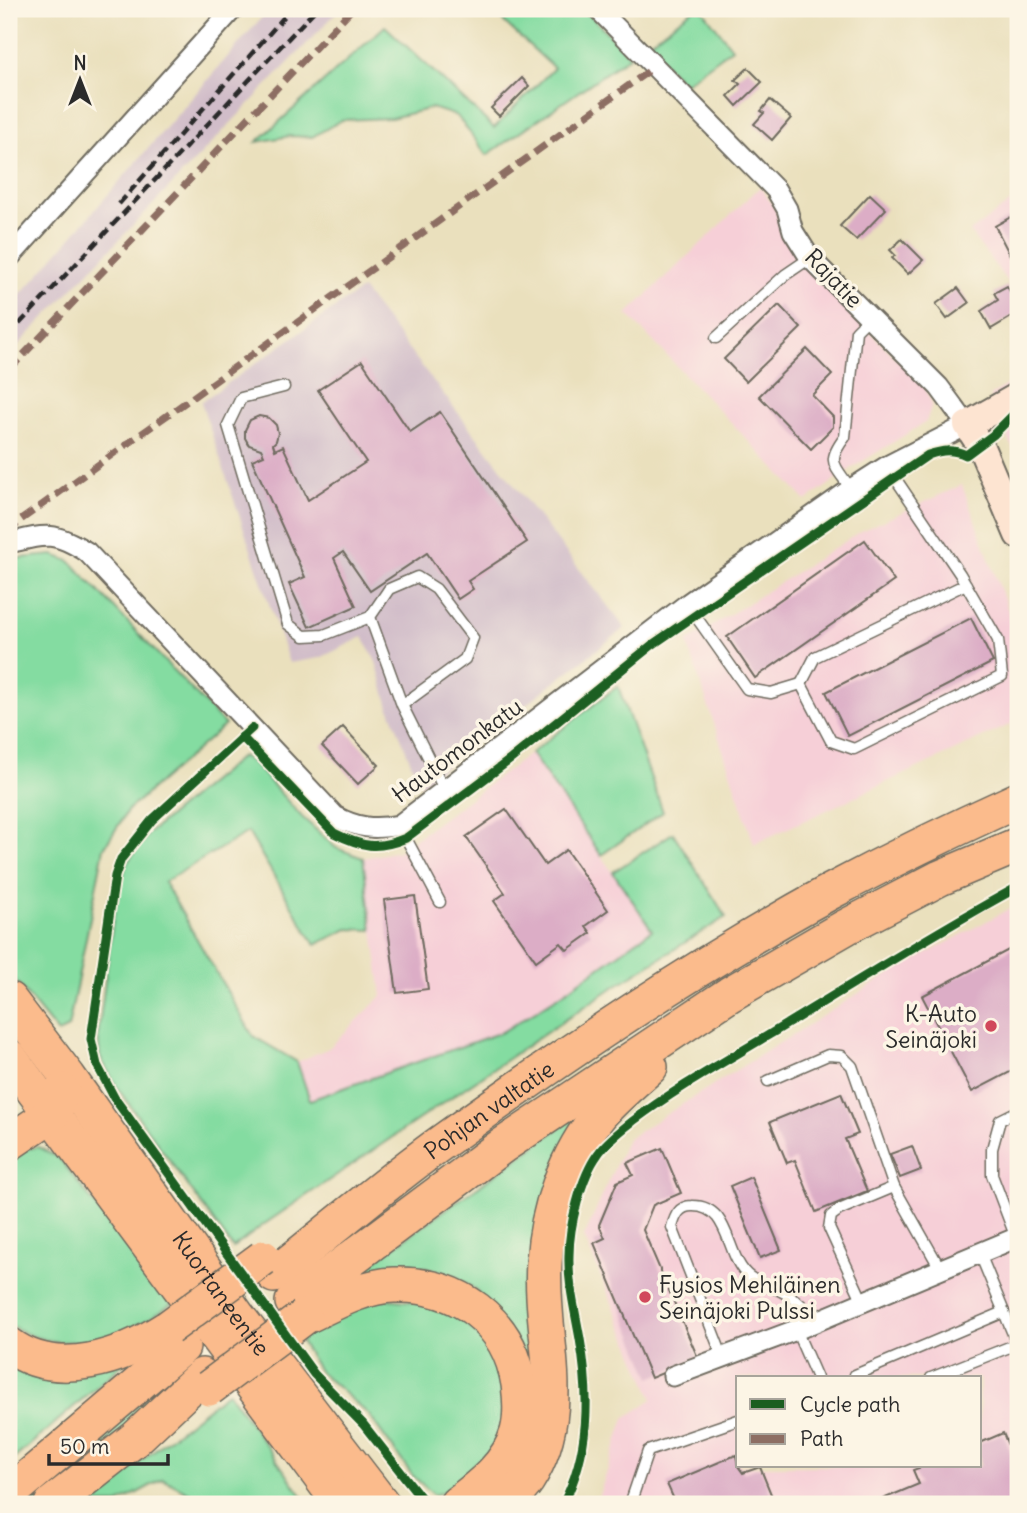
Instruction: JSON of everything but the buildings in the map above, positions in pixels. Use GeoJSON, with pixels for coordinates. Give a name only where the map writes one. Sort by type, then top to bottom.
{"type":"FeatureCollection","features":[{"type":"Feature","properties":{"kind":"highway","name":"Pohjan valtatie"},"geometry":{"type":"LineString","coordinates":[[284,1288],[443,1142],[599,1034],[731,949],[826,894],[920,845],[1018,800]]}},
{"type":"Feature","properties":{"kind":"highway","name":"Pohjan valtatie"},"geometry":{"type":"LineString","coordinates":[[9,1494],[284,1288],[730,993],[940,877],[1018,845]]}},
{"type":"Feature","properties":{"kind":"highway"},"geometry":{"type":"LineString","coordinates":[[505,1504],[526,1482],[541,1452],[550,1419],[552,1388],[544,1262],[550,1216],[565,1171],[598,1116],[730,993]]}},
{"type":"Feature","properties":{"kind":"highway","name":"Kuortaneentie"},"geometry":{"type":"LineString","coordinates":[[9,1000],[68,1077],[238,1317],[382,1504]]}},
{"type":"Feature","properties":{"kind":"highway","name":"Kuortaneentie"},"geometry":{"type":"LineString","coordinates":[[9,1057],[20,1095],[53,1113],[341,1504]]}},
{"type":"Feature","properties":{"kind":"highway"},"geometry":{"type":"LineString","coordinates":[[20,1095],[68,1077]]}},
{"type":"Feature","properties":{"kind":"highway"},"geometry":{"type":"LineString","coordinates":[[9,1143],[53,1113],[68,1077]]}},
{"type":"Feature","properties":{"kind":"highway"},"geometry":{"type":"LineString","coordinates":[[9,1345],[42,1361],[72,1362],[104,1358],[133,1348],[190,1360],[284,1288],[357,1293],[391,1285],[426,1286],[458,1297],[484,1315],[504,1339],[517,1371],[521,1400],[518,1432],[506,1458],[486,1482],[457,1504]]}},
{"type":"Feature","properties":{"kind":"highway","name":"Pohjan valtatie"},"geometry":{"type":"LineString","coordinates":[[52,1504],[135,1438],[190,1360]]}},
{"type":"Feature","properties":{"kind":"street"},"geometry":{"type":"LineString","coordinates":[[9,258],[233,9]]}},
{"type":"Feature","properties":{"kind":"street","name":"Rajatie"},"geometry":{"type":"LineString","coordinates":[[598,9],[776,190],[787,209],[793,231],[810,258],[939,387],[981,445],[1018,535]]}},
{"type":"Feature","properties":{"kind":"street"},"geometry":{"type":"LineString","coordinates":[[967,425],[1018,396]]}},
{"type":"Feature","properties":{"kind":"street","name":"Hautomonkatu"},"geometry":{"type":"LineString","coordinates":[[9,543],[49,536],[66,538],[87,552],[335,816],[353,826],[379,830],[399,825],[687,604],[851,489],[887,466],[967,425]]}},
{"type":"Feature","properties":{"kind":"street"},"geometry":{"type":"LineString","coordinates":[[673,1376],[796,1330],[1017,1238]]}},
{"type":"Feature","properties":{"kind":"lane"},"geometry":{"type":"LineString","coordinates":[[716,338],[785,275],[810,258]]}},
{"type":"Feature","properties":{"kind":"lane"},"geometry":{"type":"LineString","coordinates":[[851,489],[833,463],[834,452],[845,437],[856,331],[871,317]]}},
{"type":"Feature","properties":{"kind":"lane"},"geometry":{"type":"LineString","coordinates":[[284,387],[241,398],[228,425],[288,624],[304,636],[324,635],[370,617],[389,589],[417,577],[436,589],[473,638],[465,659],[401,705]]}},
{"type":"Feature","properties":{"kind":"lane"},"geometry":{"type":"LineString","coordinates":[[801,684],[831,741],[854,749],[1002,676],[998,640],[966,584],[887,466]]}},
{"type":"Feature","properties":{"kind":"lane"},"geometry":{"type":"LineString","coordinates":[[687,604],[747,689],[771,693],[801,684],[815,657],[966,584]]}},
{"type":"Feature","properties":{"kind":"lane"},"geometry":{"type":"LineString","coordinates":[[370,617],[401,705],[446,791]]}},
{"type":"Feature","properties":{"kind":"lane"},"geometry":{"type":"LineString","coordinates":[[399,825],[440,902]]}},
{"type":"Feature","properties":{"kind":"lane"},"geometry":{"type":"LineString","coordinates":[[768,1081],[828,1055],[842,1056],[852,1066],[894,1187],[941,1270]]}},
{"type":"Feature","properties":{"kind":"lane"},"geometry":{"type":"LineString","coordinates":[[1017,1238],[992,1175],[992,1149],[1000,1120],[1018,1111]]}},
{"type":"Feature","properties":{"kind":"lane"},"geometry":{"type":"LineString","coordinates":[[863,1302],[829,1228],[831,1216],[894,1187]]}},
{"type":"Feature","properties":{"kind":"lane"},"geometry":{"type":"LineString","coordinates":[[723,1358],[672,1227],[675,1215],[686,1206],[704,1206],[716,1215],[749,1277],[797,1300],[817,1321]]}},
{"type":"Feature","properties":{"kind":"lane"},"geometry":{"type":"LineString","coordinates":[[936,1376],[1018,1345],[980,1254]]}},
{"type":"Feature","properties":{"kind":"lane"},"geometry":{"type":"LineString","coordinates":[[855,1376],[1004,1312]]}},
{"type":"Feature","properties":{"kind":"lane"},"geometry":{"type":"LineString","coordinates":[[796,1330],[816,1376]]}},
{"type":"Feature","properties":{"kind":"lane"},"geometry":{"type":"LineString","coordinates":[[630,1504],[648,1451],[736,1421]]}},
{"type":"Feature","properties":{"kind":"shaded area"},"geometry":{"type":"Polygon","coordinates":[[[269,9],[340,9],[9,355],[9,306],[269,9]]]}},
{"type":"Feature","properties":{"kind":"shaded area"},"geometry":{"type":"Polygon","coordinates":[[[760,187],[775,208],[783,236],[812,274],[924,386],[932,404],[926,422],[855,466],[806,501],[627,314],[760,187]]]}},
{"type":"Feature","properties":{"kind":"shaded area"},"geometry":{"type":"Polygon","coordinates":[[[1018,197],[1018,296],[970,232],[1018,197]]]}},
{"type":"Feature","properties":{"kind":"shaded area"},"geometry":{"type":"Polygon","coordinates":[[[362,289],[625,628],[420,786],[389,707],[376,662],[363,637],[320,658],[289,663],[201,402],[362,289]]]}},
{"type":"Feature","properties":{"kind":"shaded area"},"geometry":{"type":"Polygon","coordinates":[[[1018,377],[1018,460],[990,396],[1018,377]]]}},
{"type":"Feature","properties":{"kind":"shaded area"},"geometry":{"type":"Polygon","coordinates":[[[962,485],[1018,637],[1018,721],[754,844],[687,642],[863,530],[962,485]]]}},
{"type":"Feature","properties":{"kind":"shaded area"},"geometry":{"type":"Polygon","coordinates":[[[531,753],[652,930],[559,996],[502,1032],[310,1101],[297,1062],[329,1048],[382,996],[363,858],[399,851],[531,753]]]}},
{"type":"Feature","properties":{"kind":"shaded area"},"geometry":{"type":"Polygon","coordinates":[[[1018,904],[1018,1504],[596,1504],[625,1418],[653,1399],[584,1237],[627,1139],[886,976],[1018,904]]]}},
{"type":"Feature","properties":{"kind":"green space"},"geometry":{"type":"Polygon","coordinates":[[[490,9],[584,9],[630,56],[487,155],[457,116],[432,108],[391,118],[342,120],[312,137],[290,136],[257,142],[385,26],[494,128],[554,68],[490,9]]]}},
{"type":"Feature","properties":{"kind":"green space"},"geometry":{"type":"Polygon","coordinates":[[[694,9],[702,9],[732,48],[684,84],[646,44],[694,9]]]}},
{"type":"Feature","properties":{"kind":"green space"},"geometry":{"type":"Polygon","coordinates":[[[53,555],[70,561],[225,725],[128,810],[104,848],[68,1028],[58,1033],[9,973],[9,559],[53,555]]]}},
{"type":"Feature","properties":{"kind":"green space"},"geometry":{"type":"Polygon","coordinates":[[[618,686],[663,812],[601,855],[531,753],[618,686]]]}},
{"type":"Feature","properties":{"kind":"green space"},"geometry":{"type":"Polygon","coordinates":[[[242,756],[254,764],[302,817],[336,848],[363,858],[372,930],[348,929],[315,945],[248,832],[164,882],[253,1036],[297,1062],[310,1100],[502,1032],[559,996],[652,930],[613,872],[673,833],[726,917],[609,990],[233,1248],[118,1089],[100,1057],[98,1035],[114,911],[126,864],[149,833],[242,756]]]}},
{"type":"Feature","properties":{"kind":"green space"},"geometry":{"type":"Polygon","coordinates":[[[575,1117],[540,1380],[476,1290],[453,1275],[425,1267],[391,1267],[363,1274],[364,1268],[575,1117]]]}},
{"type":"Feature","properties":{"kind":"green space"},"geometry":{"type":"Polygon","coordinates":[[[38,1147],[59,1158],[172,1304],[134,1326],[92,1340],[50,1340],[29,1335],[9,1324],[9,1155],[13,1151],[38,1147]]]}},
{"type":"Feature","properties":{"kind":"green space"},"geometry":{"type":"Polygon","coordinates":[[[379,1298],[449,1306],[497,1354],[505,1388],[503,1419],[494,1447],[454,1489],[434,1495],[413,1476],[368,1414],[319,1371],[297,1335],[379,1298]]]}},
{"type":"Feature","properties":{"kind":"green space"},"geometry":{"type":"Polygon","coordinates":[[[9,1357],[131,1357],[9,1463],[9,1357]]]}},
{"type":"Feature","properties":{"kind":"green space"},"geometry":{"type":"Polygon","coordinates":[[[191,1358],[200,1368],[36,1504],[17,1504],[191,1358]]]}},
{"type":"Feature","properties":{"kind":"green space"},"geometry":{"type":"Polygon","coordinates":[[[228,1392],[308,1504],[210,1504],[163,1479],[117,1504],[86,1504],[228,1392]]]}},
{"type":"Feature","properties":{"kind":"railway"},"geometry":{"type":"LineString","coordinates":[[119,204],[291,9]]}},
{"type":"Feature","properties":{"kind":"railway"},"geometry":{"type":"LineString","coordinates":[[9,335],[316,9]]}},
{"type":"Feature","properties":{"kind":"marked path"},"geometry":{"type":"LineString","coordinates":[[9,370],[352,9]]}},
{"type":"Feature","properties":{"kind":"marked path"},"geometry":{"type":"LineString","coordinates":[[9,536],[18,522],[653,68]]}},
{"type":"Feature","properties":{"kind":"cycle path"},"geometry":{"type":"LineString","coordinates":[[242,737],[334,833],[370,845],[406,838],[511,759],[652,645],[928,455],[947,451],[966,455],[993,435],[1018,410]]}},
{"type":"Feature","properties":{"kind":"cycle path"},"geometry":{"type":"LineString","coordinates":[[252,728],[152,820],[121,859],[115,876],[91,1039],[97,1065],[115,1099],[314,1374],[363,1424],[426,1504]]}},
{"type":"Feature","properties":{"kind":"cycle path"},"geometry":{"type":"LineString","coordinates":[[563,1504],[572,1484],[583,1444],[586,1403],[583,1360],[572,1297],[570,1243],[581,1188],[598,1154],[633,1121],[682,1087],[923,941],[1018,887]]}},
{"type":"Feature","properties":{"kind":"place","name":"K-Auto Seinäjoki"},"geometry":{"type":"Point","coordinates":[991,1026]}},
{"type":"Feature","properties":{"kind":"place","name":"Fysios Mehiläinen Seinäjoki Pulssi"},"geometry":{"type":"Point","coordinates":[645,1297]}}]}
